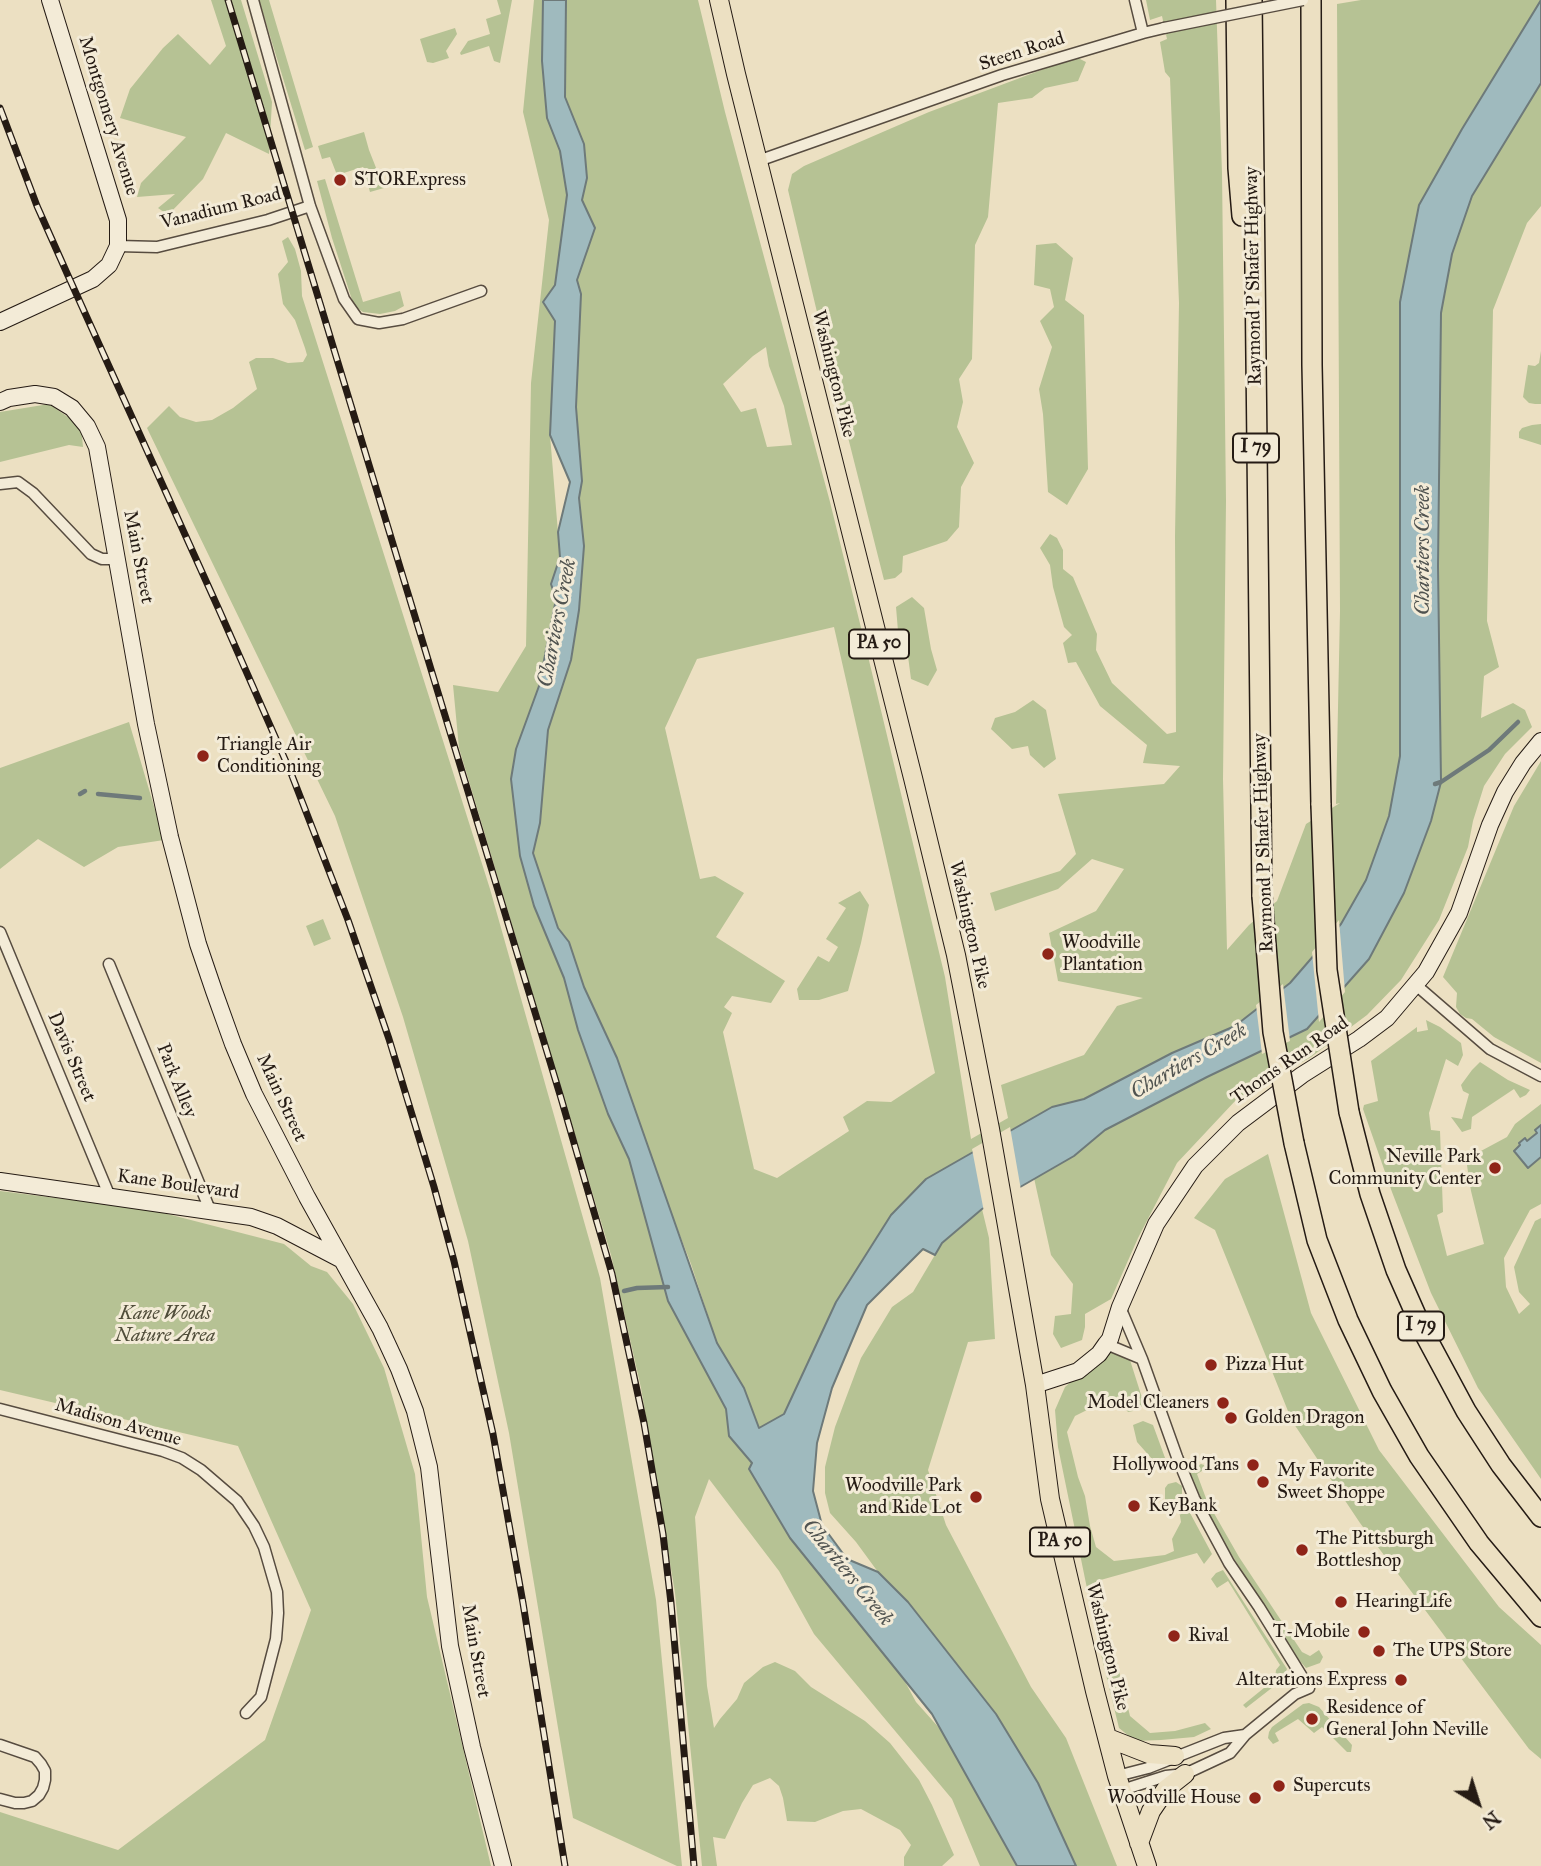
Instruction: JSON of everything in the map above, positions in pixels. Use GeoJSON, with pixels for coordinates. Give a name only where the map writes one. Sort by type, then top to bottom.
{"type":"FeatureCollection","features":[{"type":"Feature","properties":{"kind":"highway"},"geometry":{"type":"LineString","coordinates":[[1236,0],[1238,168],[1255,384]]}},
{"type":"Feature","properties":{"kind":"highway","name":"Raymond P Shafer Highway"},"geometry":{"type":"LineString","coordinates":[[1252,0],[1262,896],[1273,1032],[1294,1143],[1317,1240],[1348,1320],[1382,1391],[1419,1455],[1479,1543],[1541,1617]]}},
{"type":"Feature","properties":{"kind":"highway","name":"I 79"},"geometry":{"type":"LineString","coordinates":[[1311,0],[1312,365],[1327,970],[1349,1112],[1370,1194],[1396,1270],[1423,1331],[1466,1410],[1501,1465],[1541,1517]]}},
{"type":"Feature","properties":{"kind":"main road","name":"Washington Pike"},"geometry":{"type":"LineString","coordinates":[[719,0],[956,955],[1035,1385],[1050,1499],[1119,1783],[1147,1866]]}},
{"type":"Feature","properties":{"kind":"main road"},"geometry":{"type":"LineString","coordinates":[[1108,1738],[1149,1754],[1175,1756]]}},
{"type":"Feature","properties":{"kind":"main road"},"geometry":{"type":"LineString","coordinates":[[1139,1843],[1151,1811],[1166,1789],[1185,1774]]}},
{"type":"Feature","properties":{"kind":"street","name":"Montgomery Avenue"},"geometry":{"type":"LineString","coordinates":[[50,0],[118,220],[118,246]]}},
{"type":"Feature","properties":{"kind":"street"},"geometry":{"type":"LineString","coordinates":[[253,0],[310,206],[345,299],[358,319],[379,323],[404,319],[481,291]]}},
{"type":"Feature","properties":{"kind":"street"},"geometry":{"type":"LineString","coordinates":[[1135,0],[1143,33]]}},
{"type":"Feature","properties":{"kind":"street","name":"Steen Road"},"geometry":{"type":"LineString","coordinates":[[758,162],[1002,75],[1143,33],[1303,0]]}},
{"type":"Feature","properties":{"kind":"street","name":"Vanadium Road"},"geometry":{"type":"LineString","coordinates":[[118,246],[157,247],[268,220],[310,206]]}},
{"type":"Feature","properties":{"kind":"street"},"geometry":{"type":"LineString","coordinates":[[0,321],[93,279],[108,265],[118,246]]}},
{"type":"Feature","properties":{"kind":"street","name":"Main Street"},"geometry":{"type":"LineString","coordinates":[[0,402],[35,394],[54,397],[72,408],[87,426],[97,447],[146,723],[167,825],[198,944],[233,1044],[254,1094],[385,1338],[418,1422],[429,1467],[450,1646],[472,1747],[503,1866]]}},
{"type":"Feature","properties":{"kind":"street"},"geometry":{"type":"LineString","coordinates":[[0,484],[18,482],[33,493],[91,554],[102,559],[117,559]]}},
{"type":"Feature","properties":{"kind":"street","name":"Thoms Run Road"},"geometry":{"type":"LineString","coordinates":[[1035,1385],[1078,1371],[1107,1344],[1156,1224],[1195,1166],[1238,1123],[1387,1018],[1416,985],[1437,954],[1459,913],[1490,825],[1505,792],[1523,762],[1541,741]]}},
{"type":"Feature","properties":{"kind":"street","name":"Davis Street"},"geometry":{"type":"LineString","coordinates":[[0,932],[110,1196]]}},
{"type":"Feature","properties":{"kind":"street","name":"Park Alley"},"geometry":{"type":"LineString","coordinates":[[109,964],[210,1210]]}},
{"type":"Feature","properties":{"kind":"street"},"geometry":{"type":"LineString","coordinates":[[1416,985],[1490,1049],[1541,1076]]}},
{"type":"Feature","properties":{"kind":"street","name":"Kane Boulevard"},"geometry":{"type":"LineString","coordinates":[[0,1181],[250,1217],[277,1226],[342,1260]]}},
{"type":"Feature","properties":{"kind":"street"},"geometry":{"type":"LineString","coordinates":[[1119,1783],[1185,1774],[1230,1753],[1245,1735],[1295,1694],[1309,1688],[1228,1563],[1195,1498],[1120,1307]]}},
{"type":"Feature","properties":{"kind":"street"},"geometry":{"type":"LineString","coordinates":[[1107,1344],[1142,1359]]}},
{"type":"Feature","properties":{"kind":"street","name":"Madison Avenue"},"geometry":{"type":"LineString","coordinates":[[0,1409],[182,1458],[201,1470],[237,1501],[254,1525],[264,1547],[277,1592],[278,1613],[276,1639],[261,1697],[246,1713]]}},
{"type":"Feature","properties":{"kind":"street"},"geometry":{"type":"LineString","coordinates":[[1119,1783],[1175,1756],[1224,1738],[1245,1735]]}},
{"type":"Feature","properties":{"kind":"street"},"geometry":{"type":"LineString","coordinates":[[0,1745],[35,1757],[45,1771],[45,1780],[39,1796],[32,1801],[15,1803],[0,1799]]}},
{"type":"Feature","properties":{"kind":"green space"},"geometry":{"type":"Polygon","coordinates":[[[211,0],[241,0],[272,102],[269,154],[226,133],[203,179],[168,215],[158,208],[175,194],[137,197],[141,183],[186,137],[120,118],[130,89],[178,34],[210,65],[226,46],[211,0]]]}},
{"type":"Feature","properties":{"kind":"green space"},"geometry":{"type":"Polygon","coordinates":[[[259,0],[269,0],[313,147],[305,150],[259,0]]]}},
{"type":"Feature","properties":{"kind":"green space"},"geometry":{"type":"Polygon","coordinates":[[[497,0],[512,0],[500,63],[494,61],[489,46],[461,55],[468,41],[490,34],[486,19],[501,14],[497,0]]]}},
{"type":"Feature","properties":{"kind":"green space"},"geometry":{"type":"Polygon","coordinates":[[[534,0],[543,0],[542,61],[547,118],[560,151],[567,195],[555,285],[543,302],[555,321],[550,435],[560,557],[551,583],[556,599],[539,686],[516,749],[511,778],[520,856],[534,906],[564,978],[578,1030],[608,1114],[629,1159],[668,1301],[726,1409],[729,1436],[753,1463],[902,1676],[916,1702],[941,1730],[1017,1866],[980,1866],[952,1799],[814,1634],[779,1571],[709,1479],[695,1517],[707,1686],[714,1728],[737,1699],[744,1683],[763,1667],[775,1662],[795,1671],[811,1687],[865,1721],[890,1743],[919,1780],[954,1855],[942,1866],[904,1866],[904,1857],[911,1845],[900,1830],[861,1809],[843,1811],[815,1822],[787,1821],[779,1786],[770,1778],[753,1785],[725,1839],[713,1837],[717,1866],[702,1866],[675,1593],[641,1388],[611,1255],[459,748],[453,685],[498,692],[526,646],[531,383],[549,220],[523,112],[534,0]]]}},
{"type":"Feature","properties":{"kind":"green space"},"geometry":{"type":"Polygon","coordinates":[[[566,0],[698,0],[725,112],[830,502],[945,977],[971,1139],[1008,1118],[1001,1085],[1084,1055],[1117,1006],[1143,998],[1058,981],[1049,933],[1096,911],[1124,869],[1092,859],[1058,889],[995,911],[990,893],[1060,871],[1076,854],[1058,794],[1164,784],[1180,766],[1143,763],[1147,745],[1100,706],[1076,662],[1068,663],[1063,643],[1072,635],[1064,627],[1050,565],[1040,548],[1050,534],[1057,538],[1063,550],[1063,569],[1073,577],[1097,634],[1096,650],[1112,683],[1167,734],[1176,732],[1175,536],[1179,303],[1170,78],[1165,72],[1160,42],[1167,39],[1162,16],[1150,20],[1146,0],[1216,0],[1222,173],[1226,501],[1223,779],[1227,950],[1249,925],[1277,901],[1306,824],[1340,803],[1336,804],[1340,611],[1337,4],[1361,0],[1541,0],[1419,205],[1400,302],[1400,756],[1389,816],[1366,880],[1341,924],[1290,983],[1235,1026],[1172,1053],[1084,1099],[1052,1107],[926,1179],[836,1302],[784,1414],[759,1429],[744,1388],[717,1343],[691,1264],[569,942],[558,928],[533,853],[540,823],[548,730],[571,660],[579,610],[584,546],[579,497],[582,481],[576,407],[581,294],[577,280],[595,228],[582,200],[587,178],[584,144],[565,97],[566,0]],[[766,347],[723,384],[741,412],[756,408],[767,447],[792,445],[784,406],[769,366],[766,347]],[[834,627],[697,659],[665,728],[700,879],[715,876],[744,893],[716,937],[785,981],[771,1003],[732,996],[724,1007],[732,1013],[723,1032],[754,1169],[777,1178],[849,1131],[843,1117],[867,1101],[891,1102],[935,1073],[834,627]]]}},
{"type":"Feature","properties":{"kind":"green space"},"geometry":{"type":"Polygon","coordinates":[[[455,28],[457,34],[446,51],[449,58],[427,62],[420,39],[455,28]]]}},
{"type":"Feature","properties":{"kind":"green space"},"geometry":{"type":"Polygon","coordinates":[[[1076,57],[1086,62],[1078,81],[1045,88],[1032,98],[998,103],[988,217],[975,245],[972,359],[959,379],[963,402],[957,427],[974,463],[961,487],[959,527],[947,541],[903,556],[902,572],[895,578],[884,580],[788,190],[792,174],[804,166],[929,112],[1076,57]]]}},
{"type":"Feature","properties":{"kind":"green space"},"geometry":{"type":"Polygon","coordinates":[[[1541,83],[1541,206],[1527,223],[1493,310],[1487,621],[1499,667],[1484,676],[1481,718],[1513,703],[1525,710],[1532,727],[1505,754],[1484,786],[1468,847],[1439,920],[1401,980],[1367,1015],[1311,1057],[1236,1100],[1177,1163],[1138,1238],[1111,1299],[1085,1314],[1082,1340],[1061,1348],[1053,1334],[1055,1316],[1071,1314],[1073,1284],[1051,1255],[1034,1178],[1074,1156],[1105,1130],[1307,1029],[1404,893],[1431,821],[1441,782],[1438,566],[1441,313],[1452,254],[1472,196],[1541,83]]]}},
{"type":"Feature","properties":{"kind":"green space"},"geometry":{"type":"Polygon","coordinates":[[[364,132],[384,188],[370,192],[363,167],[337,175],[330,157],[322,159],[318,146],[364,132]]]}},
{"type":"Feature","properties":{"kind":"green space"},"geometry":{"type":"Polygon","coordinates":[[[325,179],[363,302],[400,291],[404,306],[380,314],[363,312],[354,306],[317,181],[325,179]]]}},
{"type":"Feature","properties":{"kind":"green space"},"geometry":{"type":"Polygon","coordinates":[[[288,237],[295,249],[301,271],[302,296],[490,889],[600,1278],[656,1600],[682,1866],[573,1818],[509,1433],[468,1241],[403,1017],[335,816],[147,428],[169,406],[180,417],[196,422],[212,420],[233,408],[257,389],[249,362],[256,358],[273,358],[288,363],[303,362],[307,355],[295,320],[283,304],[278,274],[288,262],[282,241],[288,237]]]}},
{"type":"Feature","properties":{"kind":"green space"},"geometry":{"type":"Polygon","coordinates":[[[1056,243],[1073,258],[1065,300],[1084,315],[1088,469],[1067,505],[1048,492],[1039,389],[1052,347],[1040,321],[1054,307],[1050,289],[1034,285],[1036,245],[1056,243]]]}},
{"type":"Feature","properties":{"kind":"green space"},"geometry":{"type":"Polygon","coordinates":[[[1541,351],[1541,404],[1529,403],[1523,397],[1528,365],[1535,366],[1539,363],[1541,351]]]}},
{"type":"Feature","properties":{"kind":"green space"},"geometry":{"type":"Polygon","coordinates":[[[49,404],[81,426],[83,447],[69,445],[0,462],[0,412],[49,404]]]}},
{"type":"Feature","properties":{"kind":"green space"},"geometry":{"type":"Polygon","coordinates":[[[1541,424],[1541,445],[1519,438],[1522,428],[1541,424]]]}},
{"type":"Feature","properties":{"kind":"green space"},"geometry":{"type":"Polygon","coordinates":[[[912,597],[924,608],[937,670],[928,686],[911,679],[906,641],[898,631],[896,607],[912,597]]]}},
{"type":"Feature","properties":{"kind":"green space"},"geometry":{"type":"Polygon","coordinates":[[[1033,700],[1046,710],[1056,759],[1044,768],[1030,755],[1028,746],[1012,749],[991,729],[995,718],[1015,712],[1033,700]]]}},
{"type":"Feature","properties":{"kind":"green space"},"geometry":{"type":"Polygon","coordinates":[[[129,722],[164,840],[118,847],[84,867],[38,839],[0,869],[0,768],[129,722]]]}},
{"type":"Feature","properties":{"kind":"green space"},"geometry":{"type":"Polygon","coordinates":[[[1541,761],[1541,1063],[1460,1014],[1456,1007],[1457,993],[1443,977],[1514,806],[1541,761]]]}},
{"type":"Feature","properties":{"kind":"green space"},"geometry":{"type":"Polygon","coordinates":[[[860,891],[869,905],[848,991],[819,1000],[799,1000],[797,989],[818,956],[829,962],[838,947],[826,939],[846,908],[838,903],[860,891]]]}},
{"type":"Feature","properties":{"kind":"green space"},"geometry":{"type":"Polygon","coordinates":[[[323,919],[331,939],[314,946],[306,926],[323,919]]]}},
{"type":"Feature","properties":{"kind":"green space"},"geometry":{"type":"Polygon","coordinates":[[[1426,1020],[1461,1043],[1463,1055],[1458,1066],[1446,1059],[1429,1113],[1431,1130],[1440,1131],[1443,1212],[1437,1215],[1447,1256],[1484,1244],[1466,1159],[1507,1137],[1515,1124],[1541,1104],[1541,1204],[1530,1210],[1504,1258],[1506,1287],[1519,1314],[1530,1304],[1519,1292],[1514,1267],[1535,1221],[1541,1218],[1541,1479],[1478,1388],[1431,1293],[1363,1109],[1364,1105],[1378,1101],[1371,1061],[1417,1027],[1417,1032],[1428,1030],[1426,1020]]]}},
{"type":"Feature","properties":{"kind":"green space"},"geometry":{"type":"Polygon","coordinates":[[[1480,1062],[1530,1090],[1520,1098],[1514,1089],[1472,1117],[1471,1129],[1462,1132],[1451,1117],[1462,1119],[1469,1094],[1463,1091],[1461,1085],[1480,1062]]]}},
{"type":"Feature","properties":{"kind":"green space"},"geometry":{"type":"Polygon","coordinates":[[[1268,1154],[1311,1313],[1379,1450],[1499,1607],[1541,1645],[1541,1759],[1529,1749],[1360,1523],[1292,1421],[1215,1230],[1194,1218],[1225,1179],[1268,1154]]]}},
{"type":"Feature","properties":{"kind":"green space","name":"Kane Woods Nature Area"},"geometry":{"type":"Polygon","coordinates":[[[0,1191],[152,1210],[284,1244],[311,1266],[327,1272],[353,1304],[384,1368],[415,1474],[427,1597],[491,1866],[0,1866],[0,1812],[118,1850],[265,1740],[311,1610],[238,1446],[0,1390],[0,1191]]]}},
{"type":"Feature","properties":{"kind":"green space"},"geometry":{"type":"Polygon","coordinates":[[[982,1209],[989,1238],[995,1339],[968,1342],[928,1470],[946,1525],[1031,1687],[1066,1738],[1117,1866],[1076,1866],[1038,1783],[908,1602],[878,1572],[830,1513],[825,1493],[825,1467],[835,1427],[861,1358],[892,1307],[913,1292],[942,1243],[982,1209]]]}},
{"type":"Feature","properties":{"kind":"green space"},"geometry":{"type":"Polygon","coordinates":[[[1111,1352],[1130,1360],[1144,1404],[1138,1410],[1128,1412],[1121,1403],[1099,1404],[1075,1416],[1067,1432],[1096,1547],[1114,1561],[1165,1555],[1174,1551],[1172,1539],[1181,1522],[1177,1498],[1168,1505],[1165,1488],[1176,1482],[1182,1486],[1182,1498],[1212,1554],[1204,1564],[1197,1553],[1097,1581],[1130,1716],[1150,1733],[1175,1731],[1205,1723],[1211,1729],[1194,1737],[1135,1741],[1119,1728],[1098,1642],[1058,1447],[1055,1410],[1065,1387],[1111,1352]]]}},
{"type":"Feature","properties":{"kind":"green space"},"geometry":{"type":"Polygon","coordinates":[[[1143,1421],[1153,1425],[1168,1466],[1160,1468],[1137,1442],[1133,1425],[1143,1421]]]}},
{"type":"Feature","properties":{"kind":"green space"},"geometry":{"type":"Polygon","coordinates":[[[1201,1464],[1205,1469],[1197,1474],[1207,1501],[1239,1557],[1302,1652],[1310,1656],[1319,1650],[1323,1657],[1320,1663],[1306,1668],[1299,1660],[1215,1529],[1189,1475],[1191,1469],[1201,1464]]]}},
{"type":"Feature","properties":{"kind":"green space"},"geometry":{"type":"Polygon","coordinates":[[[1223,1570],[1287,1669],[1282,1680],[1246,1708],[1243,1705],[1275,1679],[1280,1665],[1228,1581],[1217,1588],[1211,1579],[1223,1570]]]}},
{"type":"Feature","properties":{"kind":"green space"},"geometry":{"type":"Polygon","coordinates":[[[1303,1704],[1319,1707],[1352,1745],[1351,1752],[1347,1752],[1322,1727],[1314,1733],[1298,1719],[1275,1733],[1279,1741],[1273,1744],[1268,1738],[1272,1727],[1303,1704]]]}},
{"type":"Feature","properties":{"kind":"water","name":"Chartiers Creek"},"geometry":{"type":"Polygon","coordinates":[[[543,0],[566,0],[565,97],[584,144],[587,178],[582,200],[595,228],[577,280],[581,294],[576,407],[582,481],[579,498],[584,546],[579,610],[571,660],[548,730],[540,823],[533,853],[558,928],[569,942],[584,987],[617,1058],[717,1343],[744,1388],[759,1428],[784,1414],[836,1302],[891,1215],[926,1179],[1052,1107],[1084,1099],[1172,1053],[1235,1026],[1290,983],[1341,924],[1366,880],[1389,816],[1400,756],[1400,302],[1419,205],[1541,0],[1541,83],[1472,196],[1452,254],[1441,313],[1438,566],[1441,782],[1431,821],[1404,893],[1369,959],[1307,1029],[1105,1130],[1074,1156],[982,1209],[942,1243],[935,1255],[923,1249],[867,1305],[832,1388],[817,1443],[813,1491],[822,1525],[847,1559],[878,1572],[908,1602],[996,1714],[1038,1783],[1076,1866],[1017,1866],[932,1714],[790,1538],[749,1469],[752,1463],[729,1436],[726,1409],[668,1301],[629,1159],[608,1114],[578,1030],[564,978],[534,906],[520,856],[511,779],[516,749],[539,686],[556,599],[551,584],[560,557],[558,532],[570,482],[550,435],[555,321],[543,302],[555,285],[567,195],[560,151],[547,118],[542,61],[543,0]]]}},
{"type":"Feature","properties":{"kind":"water"},"geometry":{"type":"Polygon","coordinates":[[[1541,1125],[1541,1157],[1528,1168],[1514,1151],[1525,1138],[1527,1141],[1537,1133],[1535,1130],[1541,1125]]]}},
{"type":"Feature","properties":{"kind":"pier"},"geometry":{"type":"Polygon","coordinates":[[[1339,920],[1345,992],[1319,1022],[1312,952],[1339,920]]]}},
{"type":"Feature","properties":{"kind":"pier"},"geometry":{"type":"Polygon","coordinates":[[[1283,984],[1290,1041],[1262,1054],[1256,1005],[1283,984]]]}},
{"type":"Feature","properties":{"kind":"pier"},"geometry":{"type":"Polygon","coordinates":[[[1010,1127],[1021,1190],[984,1212],[972,1149],[1010,1127]]]}},
{"type":"Feature","properties":{"kind":"waterway"},"geometry":{"type":"LineString","coordinates":[[1435,784],[1489,750],[1518,722]]}},
{"type":"Feature","properties":{"kind":"waterway"},"geometry":{"type":"LineString","coordinates":[[80,794],[85,791]]}},
{"type":"Feature","properties":{"kind":"waterway"},"geometry":{"type":"LineString","coordinates":[[98,794],[140,798]]}},
{"type":"Feature","properties":{"kind":"waterway"},"geometry":{"type":"LineString","coordinates":[[624,1291],[668,1287]]}},
{"type":"Feature","properties":{"kind":"railway"},"geometry":{"type":"LineString","coordinates":[[228,0],[612,1274],[644,1423],[663,1534],[694,1866]]}},
{"type":"Feature","properties":{"kind":"railway"},"geometry":{"type":"LineString","coordinates":[[0,108],[37,206],[291,773],[348,920],[389,1039],[454,1261],[493,1434],[565,1866]]}},
{"type":"Feature","properties":{"kind":"place","name":"STORExpress"},"geometry":{"type":"Point","coordinates":[340,180]}},
{"type":"Feature","properties":{"kind":"place","name":"Triangle Air Conditioning"},"geometry":{"type":"Point","coordinates":[203,756]}},
{"type":"Feature","properties":{"kind":"place","name":"Woodville Plantation"},"geometry":{"type":"Point","coordinates":[1048,954]}},
{"type":"Feature","properties":{"kind":"place","name":"Neville Park Community Center"},"geometry":{"type":"Point","coordinates":[1495,1168]}},
{"type":"Feature","properties":{"kind":"place","name":"Pizza Hut"},"geometry":{"type":"Point","coordinates":[1211,1365]}},
{"type":"Feature","properties":{"kind":"place","name":"Model Cleaners"},"geometry":{"type":"Point","coordinates":[1223,1403]}},
{"type":"Feature","properties":{"kind":"place","name":"Golden Dragon"},"geometry":{"type":"Point","coordinates":[1231,1418]}},
{"type":"Feature","properties":{"kind":"place","name":"Hollywood Tans"},"geometry":{"type":"Point","coordinates":[1253,1465]}},
{"type":"Feature","properties":{"kind":"place","name":"My Favorite Sweet Shoppe"},"geometry":{"type":"Point","coordinates":[1263,1482]}},
{"type":"Feature","properties":{"kind":"place","name":"Woodville Park and Ride Lot"},"geometry":{"type":"Point","coordinates":[976,1497]}},
{"type":"Feature","properties":{"kind":"place","name":"KeyBank"},"geometry":{"type":"Point","coordinates":[1134,1506]}},
{"type":"Feature","properties":{"kind":"place","name":"The Pittsburgh Bottleshop"},"geometry":{"type":"Point","coordinates":[1302,1550]}},
{"type":"Feature","properties":{"kind":"place","name":"HearingLife"},"geometry":{"type":"Point","coordinates":[1341,1602]}},
{"type":"Feature","properties":{"kind":"place","name":"T-Mobile"},"geometry":{"type":"Point","coordinates":[1364,1632]}},
{"type":"Feature","properties":{"kind":"place","name":"Rival"},"geometry":{"type":"Point","coordinates":[1174,1636]}},
{"type":"Feature","properties":{"kind":"place","name":"The UPS Store"},"geometry":{"type":"Point","coordinates":[1379,1651]}},
{"type":"Feature","properties":{"kind":"place","name":"Alterations Express"},"geometry":{"type":"Point","coordinates":[1401,1680]}},
{"type":"Feature","properties":{"kind":"place","name":"Residence of General John Neville"},"geometry":{"type":"Point","coordinates":[1312,1719]}},
{"type":"Feature","properties":{"kind":"place","name":"Supercuts"},"geometry":{"type":"Point","coordinates":[1279,1786]}},
{"type":"Feature","properties":{"kind":"place","name":"Woodville House"},"geometry":{"type":"Point","coordinates":[1255,1798]}}]}
